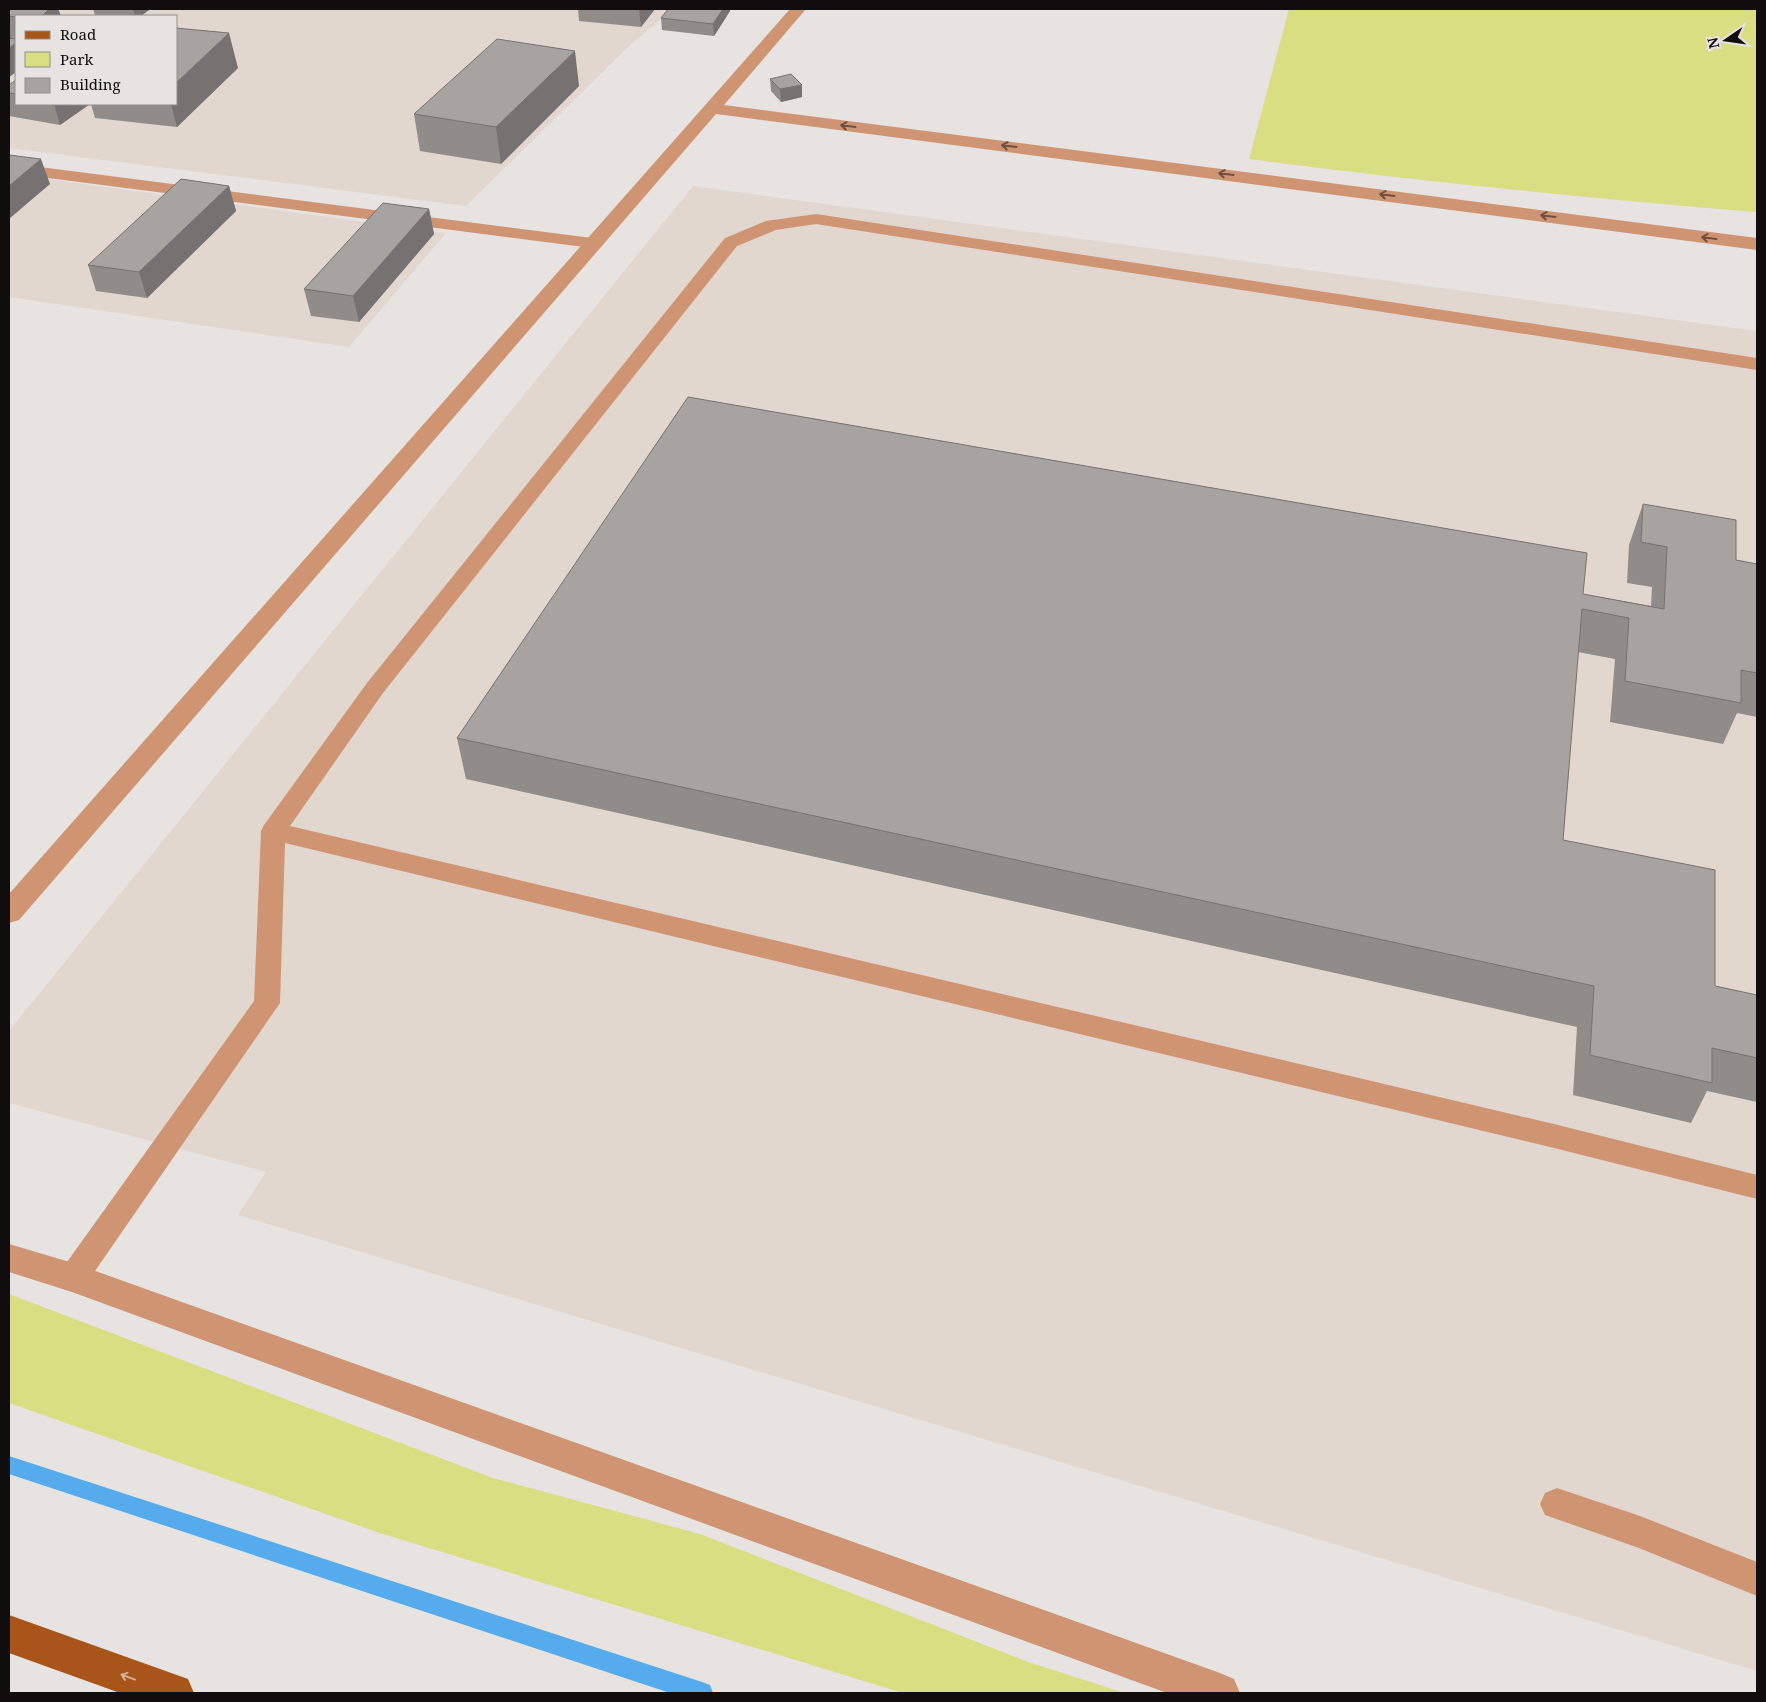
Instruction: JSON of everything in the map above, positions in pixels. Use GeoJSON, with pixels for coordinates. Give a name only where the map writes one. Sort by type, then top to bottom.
{"type":"FeatureCollection","features":[{"type":"Feature","properties":{"kind":"main road"},"geometry":{"type":"LineString","coordinates":[[9,1634],[174,1693]]}},
{"type":"Feature","properties":{"kind":"street"},"geometry":{"type":"LineString","coordinates":[[9,913],[798,9]]}},
{"type":"Feature","properties":{"kind":"street"},"geometry":{"type":"LineString","coordinates":[[710,108],[1757,244]]}},
{"type":"Feature","properties":{"kind":"street"},"geometry":{"type":"LineString","coordinates":[[9,1258],[73,1278],[1220,1693]]}},
{"type":"Feature","properties":{"kind":"lane"},"geometry":{"type":"LineString","coordinates":[[9,168],[592,243]]}},
{"type":"Feature","properties":{"kind":"lane"},"geometry":{"type":"LineString","coordinates":[[73,1278],[267,1003],[273,831],[375,688],[731,242],[772,225],[816,219],[1757,364]]}},
{"type":"Feature","properties":{"kind":"lane"},"geometry":{"type":"LineString","coordinates":[[273,831],[1544,1133],[1757,1187]]}},
{"type":"Feature","properties":{"kind":"lane"},"geometry":{"type":"LineString","coordinates":[[1558,1504],[1640,1532],[1757,1579]]}},
{"type":"Feature","properties":{"kind":"shaded area"},"geometry":{"type":"Polygon","coordinates":[[[9,9],[673,9],[628,47],[466,206],[9,148],[9,9]]]}},
{"type":"Feature","properties":{"kind":"shaded area"},"geometry":{"type":"Polygon","coordinates":[[[9,174],[446,233],[349,347],[9,297],[9,174]]]}},
{"type":"Feature","properties":{"kind":"shaded area"},"geometry":{"type":"Polygon","coordinates":[[[693,186],[1757,331],[1757,1671],[238,1215],[266,1172],[9,1103],[9,1031],[693,186]]]}},
{"type":"Feature","properties":{"kind":"green space"},"geometry":{"type":"Polygon","coordinates":[[[1289,9],[1757,9],[1757,212],[1376,175],[1249,159],[1289,9]]]}},
{"type":"Feature","properties":{"kind":"green space"},"geometry":{"type":"Polygon","coordinates":[[[9,1294],[493,1478],[700,1534],[1028,1662],[1125,1693],[903,1693],[380,1533],[9,1403],[9,1294]]]}},
{"type":"Feature","properties":{"kind":"building"},"geometry":{"type":"Polygon","coordinates":[[[9,9],[49,9],[43,15],[9,16],[9,9]]]}},
{"type":"Feature","properties":{"kind":"building"},"geometry":{"type":"Polygon","coordinates":[[[668,9],[723,9],[713,24],[661,18],[668,9]]]}},
{"type":"Feature","properties":{"kind":"building"},"geometry":{"type":"Polygon","coordinates":[[[178,28],[229,33],[178,81],[178,28]]]}},
{"type":"Feature","properties":{"kind":"building"},"geometry":{"type":"Polygon","coordinates":[[[9,38],[15,39],[15,44],[9,48],[9,38]]]}},
{"type":"Feature","properties":{"kind":"building"},"geometry":{"type":"Polygon","coordinates":[[[497,39],[575,51],[496,127],[414,114],[497,39]]]}},
{"type":"Feature","properties":{"kind":"building"},"geometry":{"type":"Polygon","coordinates":[[[791,74],[802,85],[780,89],[770,79],[791,74]]]}},
{"type":"Feature","properties":{"kind":"building"},"geometry":{"type":"Polygon","coordinates":[[[15,81],[15,94],[9,93],[9,85],[15,81]]]}},
{"type":"Feature","properties":{"kind":"building"},"geometry":{"type":"Polygon","coordinates":[[[9,155],[41,159],[9,186],[9,155]]]}},
{"type":"Feature","properties":{"kind":"building"},"geometry":{"type":"Polygon","coordinates":[[[181,179],[229,186],[139,272],[88,265],[181,179]]]}},
{"type":"Feature","properties":{"kind":"building"},"geometry":{"type":"Polygon","coordinates":[[[383,203],[429,209],[353,296],[304,289],[383,203]]]}},
{"type":"Feature","properties":{"kind":"building"},"geometry":{"type":"Polygon","coordinates":[[[688,397],[1587,553],[1583,594],[1664,609],[1667,547],[1641,542],[1643,504],[1736,520],[1736,560],[1757,564],[1757,673],[1741,670],[1741,703],[1625,681],[1629,618],[1582,609],[1563,840],[1715,870],[1715,986],[1757,995],[1757,1058],[1712,1048],[1712,1083],[1590,1055],[1594,986],[457,738],[688,397]]]}},
{"type":"Feature","properties":{"kind":"waterway"},"geometry":{"type":"LineString","coordinates":[[9,1465],[702,1693]]}}]}
